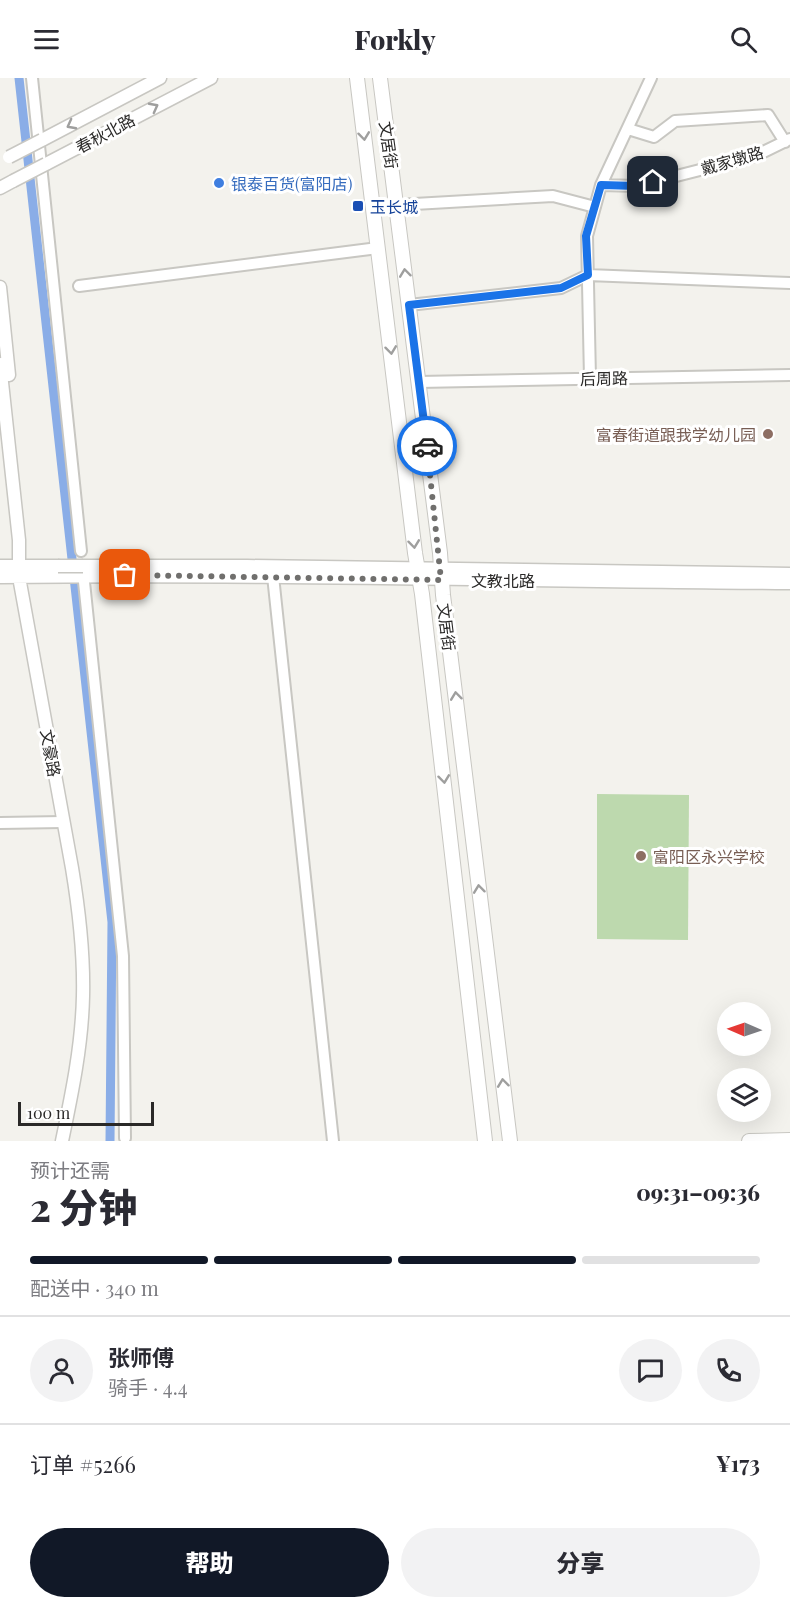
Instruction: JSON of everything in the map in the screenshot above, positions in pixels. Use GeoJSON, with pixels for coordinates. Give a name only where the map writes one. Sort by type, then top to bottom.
{"type":"FeatureCollection","features":[{"type":"Feature","properties":{"kind":"main road","name":"文居街"},"geometry":{"type":"LineString","coordinates":[[357,78],[486,1141]]}},
{"type":"Feature","properties":{"kind":"main road","name":"文居街"},"geometry":{"type":"LineString","coordinates":[[380,78],[419,382],[510,1141]]}},
{"type":"Feature","properties":{"kind":"main road"},"geometry":{"type":"LineString","coordinates":[[749,1141],[787,1141]]}},
{"type":"Feature","properties":{"kind":"street"},"geometry":{"type":"LineString","coordinates":[[32,78],[81,551]]}},
{"type":"Feature","properties":{"kind":"street","name":"春秋北路"},"geometry":{"type":"LineString","coordinates":[[5,160],[160,78]]}},
{"type":"Feature","properties":{"kind":"street","name":"春秋北路"},"geometry":{"type":"LineString","coordinates":[[0,188],[211,78]]}},
{"type":"Feature","properties":{"kind":"street"},"geometry":{"type":"LineString","coordinates":[[590,378],[586,236],[601,185],[651,78]]}},
{"type":"Feature","properties":{"kind":"street"},"geometry":{"type":"LineString","coordinates":[[628,129],[654,137],[675,121],[768,115],[788,140]]}},
{"type":"Feature","properties":{"kind":"street","name":"戴家墩路"},"geometry":{"type":"LineString","coordinates":[[601,185],[637,186],[756,156],[788,140]]}},
{"type":"Feature","properties":{"kind":"street"},"geometry":{"type":"LineString","coordinates":[[397,205],[553,196],[595,207]]}},
{"type":"Feature","properties":{"kind":"street"},"geometry":{"type":"LineString","coordinates":[[79,285],[378,248]]}},
{"type":"Feature","properties":{"kind":"street"},"geometry":{"type":"LineString","coordinates":[[409,305],[561,288],[588,275],[790,283]]}},
{"type":"Feature","properties":{"kind":"street","name":"文豪路"},"geometry":{"type":"LineString","coordinates":[[0,287],[26,540],[23,571]]}},
{"type":"Feature","properties":{"kind":"street","name":"文豪路"},"geometry":{"type":"LineString","coordinates":[[0,364],[23,571],[79,912],[83,997],[74,1080],[62,1141]]}},
{"type":"Feature","properties":{"kind":"street","name":"后周路"},"geometry":{"type":"LineString","coordinates":[[419,382],[790,375]]}},
{"type":"Feature","properties":{"kind":"street","name":"文教北路"},"geometry":{"type":"LineString","coordinates":[[0,566],[23,571],[84,574],[273,576],[419,574]]}},
{"type":"Feature","properties":{"kind":"street","name":"文教北路"},"geometry":{"type":"LineString","coordinates":[[0,577],[23,571]]}},
{"type":"Feature","properties":{"kind":"street"},"geometry":{"type":"LineString","coordinates":[[84,574],[123,956],[125,1138]]}},
{"type":"Feature","properties":{"kind":"street","name":"文教北路"},"geometry":{"type":"LineString","coordinates":[[84,574],[419,574],[790,583]]}},
{"type":"Feature","properties":{"kind":"street","name":"文教北路"},"geometry":{"type":"LineString","coordinates":[[441,575],[790,574]]}},
{"type":"Feature","properties":{"kind":"street"},"geometry":{"type":"LineString","coordinates":[[273,576],[333,1141]]}},
{"type":"Feature","properties":{"kind":"street"},"geometry":{"type":"LineString","coordinates":[[0,823],[63,822]]}},
{"type":"Feature","properties":{"kind":"green space"},"geometry":{"type":"Polygon","coordinates":[[[597,794],[689,795],[688,940],[597,939],[597,794]]]}},
{"type":"Feature","properties":{"kind":"waterway"},"geometry":{"type":"LineString","coordinates":[[19,78],[112,922],[110,1141]]}},
{"type":"Feature","properties":{"kind":"way so far"},"geometry":{"type":"LineString","coordinates":[[125,575],[441,580],[440,553],[427,446]]}},
{"type":"Feature","properties":{"kind":"place","name":"银泰百货(富阳店)"},"geometry":{"type":"Point","coordinates":[219,183]}},
{"type":"Feature","properties":{"kind":"place","name":"玉长城"},"geometry":{"type":"Point","coordinates":[358,206]}},
{"type":"Feature","properties":{"kind":"place","name":"富春街道跟我学幼儿园"},"geometry":{"type":"Point","coordinates":[768,434]}},
{"type":"Feature","properties":{"kind":"place","name":"富阳区永兴学校"},"geometry":{"type":"Point","coordinates":[641,856]}},
{"type":"Feature","properties":{"kind":"route"},"geometry":{"type":"LineString","coordinates":[[427,446],[409,305],[561,288],[588,275],[586,236],[601,185],[637,186],[653,182]]}}]}
